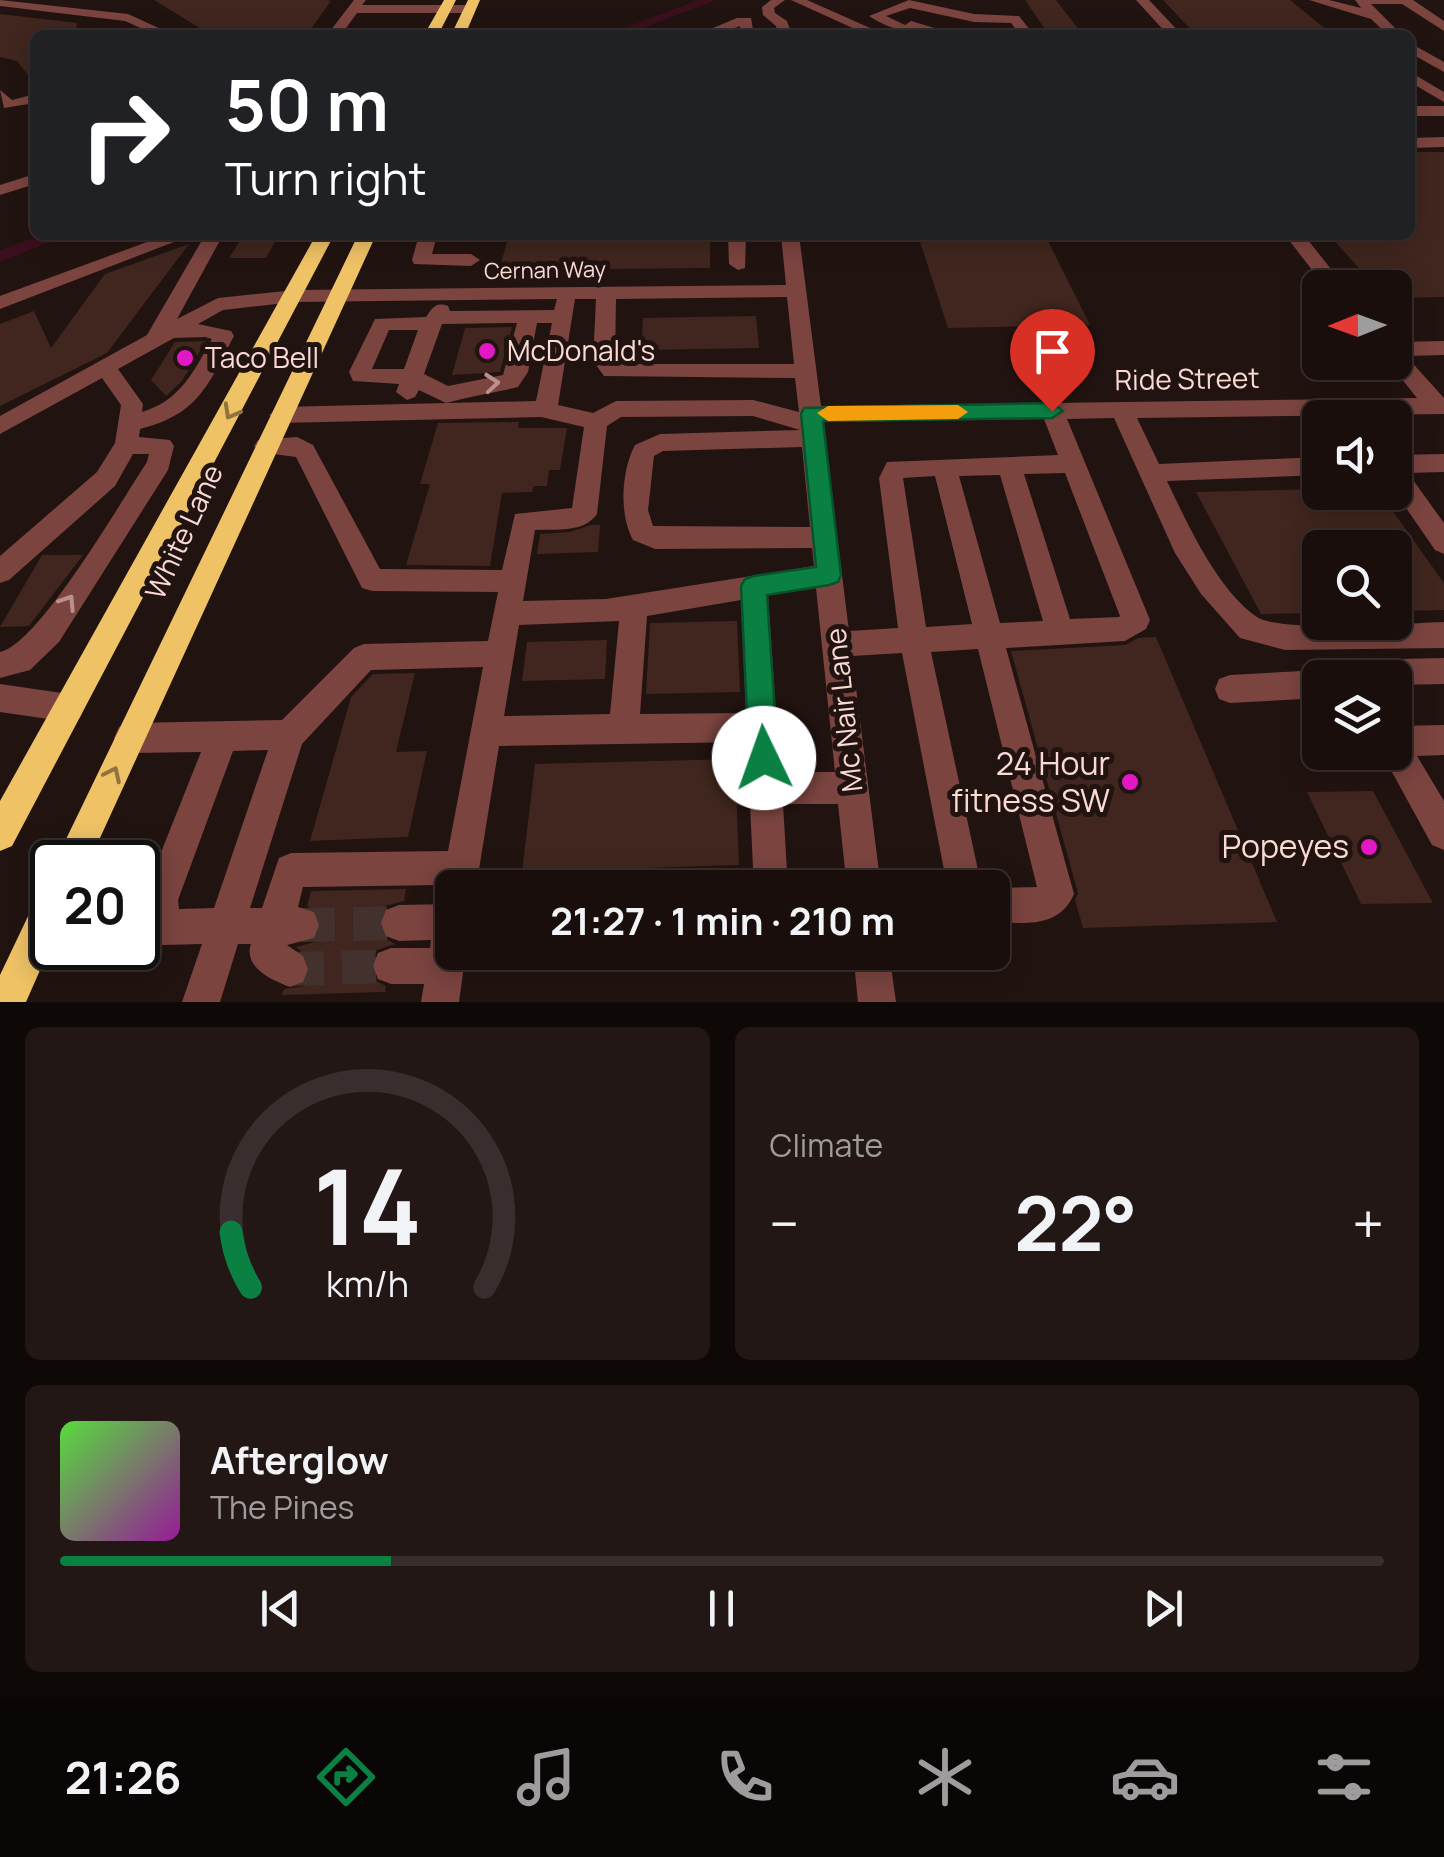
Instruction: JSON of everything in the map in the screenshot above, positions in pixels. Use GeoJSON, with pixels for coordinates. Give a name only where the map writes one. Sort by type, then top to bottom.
{"type":"FeatureCollection","features":[{"type":"Feature","properties":{"kind":"main road"},"geometry":{"type":"LineString","coordinates":[[434,30],[448,4]]}},
{"type":"Feature","properties":{"kind":"main road"},"geometry":{"type":"LineString","coordinates":[[460,30],[472,4]]}},
{"type":"Feature","properties":{"kind":"main road","name":"White Lane"},"geometry":{"type":"LineString","coordinates":[[0,834],[322,240]]}},
{"type":"Feature","properties":{"kind":"main road","name":"White Lane"},"geometry":{"type":"LineString","coordinates":[[82,840],[365,240]]}},
{"type":"Feature","properties":{"kind":"main road"},"geometry":{"type":"LineString","coordinates":[[6,1002],[30,951]]}},
{"type":"Feature","properties":{"kind":"street"},"geometry":{"type":"LineString","coordinates":[[69,10],[88,0]]}},
{"type":"Feature","properties":{"kind":"street"},"geometry":{"type":"LineString","coordinates":[[780,0],[768,8],[784,30]]}},
{"type":"Feature","properties":{"kind":"street"},"geometry":{"type":"LineString","coordinates":[[797,0],[869,30]]}},
{"type":"Feature","properties":{"kind":"street"},"geometry":{"type":"LineString","coordinates":[[1142,0],[1170,30]]}},
{"type":"Feature","properties":{"kind":"street"},"geometry":{"type":"LineString","coordinates":[[1315,0],[1371,15]]}},
{"type":"Feature","properties":{"kind":"street"},"geometry":{"type":"LineString","coordinates":[[1358,1],[1405,0],[1437,17],[1444,27]]}},
{"type":"Feature","properties":{"kind":"street"},"geometry":{"type":"LineString","coordinates":[[1358,1],[1389,30]]}},
{"type":"Feature","properties":{"kind":"street"},"geometry":{"type":"LineString","coordinates":[[0,2],[128,18],[156,30]]}},
{"type":"Feature","properties":{"kind":"street"},"geometry":{"type":"LineString","coordinates":[[917,30],[875,16],[910,4],[982,3]]}},
{"type":"Feature","properties":{"kind":"street"},"geometry":{"type":"LineString","coordinates":[[338,30],[356,4],[472,4]]}},
{"type":"Feature","properties":{"kind":"street"},"geometry":{"type":"LineString","coordinates":[[897,30],[946,6]]}},
{"type":"Feature","properties":{"kind":"street"},"geometry":{"type":"LineString","coordinates":[[946,6],[970,17],[1014,18],[1024,30]]}},
{"type":"Feature","properties":{"kind":"street"},"geometry":{"type":"LineString","coordinates":[[957,30],[970,17]]}},
{"type":"Feature","properties":{"kind":"street"},"geometry":{"type":"LineString","coordinates":[[1415,50],[1443,68]]}},
{"type":"Feature","properties":{"kind":"street"},"geometry":{"type":"LineString","coordinates":[[1415,71],[1443,68]]}},
{"type":"Feature","properties":{"kind":"street"},"geometry":{"type":"LineString","coordinates":[[1415,77],[1443,102]]}},
{"type":"Feature","properties":{"kind":"street"},"geometry":{"type":"LineString","coordinates":[[0,94],[8,105],[30,99]]}},
{"type":"Feature","properties":{"kind":"street"},"geometry":{"type":"LineString","coordinates":[[1415,99],[1443,102]]}},
{"type":"Feature","properties":{"kind":"street"},"geometry":{"type":"LineString","coordinates":[[1415,110],[1443,102]]}},
{"type":"Feature","properties":{"kind":"street"},"geometry":{"type":"LineString","coordinates":[[1415,142],[1444,142]]}},
{"type":"Feature","properties":{"kind":"street"},"geometry":{"type":"LineString","coordinates":[[0,190],[30,181]]}},
{"type":"Feature","properties":{"kind":"street"},"geometry":{"type":"LineString","coordinates":[[0,303],[170,240]]}},
{"type":"Feature","properties":{"kind":"street"},"geometry":{"type":"LineString","coordinates":[[161,334],[211,240]]}},
{"type":"Feature","properties":{"kind":"street"},"geometry":{"type":"LineString","coordinates":[[427,240],[421,260],[472,260]]}},
{"type":"Feature","properties":{"kind":"street"},"geometry":{"type":"LineString","coordinates":[[401,412],[435,320],[453,296],[478,240]]}},
{"type":"Feature","properties":{"kind":"street"},"geometry":{"type":"LineString","coordinates":[[737,240],[738,264]]}},
{"type":"Feature","properties":{"kind":"street","name":"Mc Nair Lane"},"geometry":{"type":"LineString","coordinates":[[791,240],[862,870]]}},
{"type":"Feature","properties":{"kind":"street"},"geometry":{"type":"LineString","coordinates":[[1298,240],[1323,270]]}},
{"type":"Feature","properties":{"kind":"street","name":"Cernan Way"},"geometry":{"type":"LineString","coordinates":[[0,426],[218,304],[294,296],[453,296],[566,305],[606,294],[797,291]]}},
{"type":"Feature","properties":{"kind":"street"},"geometry":{"type":"LineString","coordinates":[[606,294],[604,361],[612,371],[806,372]]}},
{"type":"Feature","properties":{"kind":"street"},"geometry":{"type":"LineString","coordinates":[[528,316],[517,372],[510,382],[476,384],[446,394],[412,377],[366,378],[360,372],[382,324],[528,316],[566,305],[546,410]]}},
{"type":"Feature","properties":{"kind":"street"},"geometry":{"type":"LineString","coordinates":[[128,434],[184,405],[224,336],[206,330],[161,334]]}},
{"type":"Feature","properties":{"kind":"street"},"geometry":{"type":"LineString","coordinates":[[1412,349],[1444,348]]}},
{"type":"Feature","properties":{"kind":"street"},"geometry":{"type":"LineString","coordinates":[[0,572],[106,479],[128,434],[132,404],[105,367]]}},
{"type":"Feature","properties":{"kind":"street"},"geometry":{"type":"LineString","coordinates":[[1412,376],[1440,406]]}},
{"type":"Feature","properties":{"kind":"street","name":"Ride Street"},"geometry":{"type":"LineString","coordinates":[[1412,408],[1440,406]]}},
{"type":"Feature","properties":{"kind":"street"},"geometry":{"type":"LineString","coordinates":[[280,414],[546,410],[596,422],[616,409],[753,408],[813,425]]}},
{"type":"Feature","properties":{"kind":"street"},"geometry":{"type":"LineString","coordinates":[[1122,410],[1193,558],[1211,586],[1250,629],[1285,637],[1444,634]]}},
{"type":"Feature","properties":{"kind":"street"},"geometry":{"type":"LineString","coordinates":[[837,644],[1125,630],[1136,620],[1052,411]]}},
{"type":"Feature","properties":{"kind":"street","name":"Ride Street"},"geometry":{"type":"LineString","coordinates":[[813,425],[1052,411],[1302,412]]}},
{"type":"Feature","properties":{"kind":"street"},"geometry":{"type":"LineString","coordinates":[[461,870],[524,520],[577,518],[584,514],[596,422]]}},
{"type":"Feature","properties":{"kind":"street"},"geometry":{"type":"LineString","coordinates":[[813,425],[660,443],[642,451],[635,510],[642,533],[655,539],[825,537]]}},
{"type":"Feature","properties":{"kind":"street"},"geometry":{"type":"LineString","coordinates":[[0,665],[20,660],[49,632],[159,464],[162,446],[128,434]]}},
{"type":"Feature","properties":{"kind":"street"},"geometry":{"type":"LineString","coordinates":[[266,446],[302,448],[372,580],[513,582]]}},
{"type":"Feature","properties":{"kind":"street"},"geometry":{"type":"LineString","coordinates":[[1412,464],[1444,463]]}},
{"type":"Feature","properties":{"kind":"street"},"geometry":{"type":"LineString","coordinates":[[961,870],[914,638],[891,478],[896,468],[1074,464]]}},
{"type":"Feature","properties":{"kind":"street"},"geometry":{"type":"LineString","coordinates":[[1009,465],[1060,632]]}},
{"type":"Feature","properties":{"kind":"street"},"geometry":{"type":"LineString","coordinates":[[945,466],[1056,894],[1040,906],[1010,905]]}},
{"type":"Feature","properties":{"kind":"street"},"geometry":{"type":"LineString","coordinates":[[1151,473],[1302,467]]}},
{"type":"Feature","properties":{"kind":"street"},"geometry":{"type":"LineString","coordinates":[[1412,497],[1444,542]]}},
{"type":"Feature","properties":{"kind":"street"},"geometry":{"type":"LineString","coordinates":[[508,612],[606,612],[829,575]]}},
{"type":"Feature","properties":{"kind":"street"},"geometry":{"type":"LineString","coordinates":[[754,586],[770,870]]}},
{"type":"Feature","properties":{"kind":"street"},"geometry":{"type":"LineString","coordinates":[[624,730],[634,607]]}},
{"type":"Feature","properties":{"kind":"street"},"geometry":{"type":"LineString","coordinates":[[201,1002],[289,734],[364,657],[500,654]]}},
{"type":"Feature","properties":{"kind":"street"},"geometry":{"type":"LineString","coordinates":[[1412,673],[1444,671]]}},
{"type":"Feature","properties":{"kind":"street"},"geometry":{"type":"LineString","coordinates":[[1230,689],[1302,685]]}},
{"type":"Feature","properties":{"kind":"street"},"geometry":{"type":"LineString","coordinates":[[0,698],[69,708]]}},
{"type":"Feature","properties":{"kind":"street"},"geometry":{"type":"LineString","coordinates":[[487,731],[762,728]]}},
{"type":"Feature","properties":{"kind":"street"},"geometry":{"type":"LineString","coordinates":[[130,738],[289,734]]}},
{"type":"Feature","properties":{"kind":"street"},"geometry":{"type":"LineString","coordinates":[[224,736],[158,906],[163,927],[288,926]]}},
{"type":"Feature","properties":{"kind":"street"},"geometry":{"type":"LineString","coordinates":[[1412,743],[1444,740]]}},
{"type":"Feature","properties":{"kind":"street"},"geometry":{"type":"LineString","coordinates":[[1409,770],[1444,834]]}},
{"type":"Feature","properties":{"kind":"street"},"geometry":{"type":"LineString","coordinates":[[766,788],[853,788]]}},
{"type":"Feature","properties":{"kind":"street"},"geometry":{"type":"LineString","coordinates":[[290,969],[266,953],[288,926],[291,870],[435,877]]}},
{"type":"Feature","properties":{"kind":"street"},"geometry":{"type":"LineString","coordinates":[[399,923],[435,942]]}},
{"type":"Feature","properties":{"kind":"street"},"geometry":{"type":"LineString","coordinates":[[390,966],[435,954]]}},
{"type":"Feature","properties":{"kind":"street"},"geometry":{"type":"LineString","coordinates":[[873,970],[876,1002]]}},
{"type":"Feature","properties":{"kind":"building"},"geometry":{"type":"Polygon","coordinates":[[[154,0],[331,1],[310,30],[203,30],[154,0]]]}},
{"type":"Feature","properties":{"kind":"building"},"geometry":{"type":"Polygon","coordinates":[[[1025,0],[1056,0],[1079,30],[1046,30],[1025,0]]]}},
{"type":"Feature","properties":{"kind":"building"},"geometry":{"type":"Polygon","coordinates":[[[1163,0],[1290,0],[1327,30],[1191,30],[1163,0]]]}},
{"type":"Feature","properties":{"kind":"building"},"geometry":{"type":"Polygon","coordinates":[[[0,14],[77,23],[76,30],[30,30],[30,78],[17,61],[0,57],[0,14]]]}},
{"type":"Feature","properties":{"kind":"building"},"geometry":{"type":"Polygon","coordinates":[[[1415,152],[1444,152],[1444,297],[1412,298],[1412,270],[1361,270],[1334,240],[1415,240],[1415,152]]]}},
{"type":"Feature","properties":{"kind":"building"},"geometry":{"type":"Polygon","coordinates":[[[241,240],[276,240],[266,258],[229,258],[241,240]]]}},
{"type":"Feature","properties":{"kind":"building"},"geometry":{"type":"Polygon","coordinates":[[[508,240],[710,240],[710,268],[499,270],[508,240]]]}},
{"type":"Feature","properties":{"kind":"building"},"geometry":{"type":"Polygon","coordinates":[[[920,240],[1048,240],[1090,325],[948,328],[920,240]]]}},
{"type":"Feature","properties":{"kind":"building"},"geometry":{"type":"Polygon","coordinates":[[[189,244],[107,353],[0,406],[0,324],[34,311],[51,348],[105,274],[189,244]]]}},
{"type":"Feature","properties":{"kind":"building"},"geometry":{"type":"Polygon","coordinates":[[[756,316],[759,348],[641,350],[643,318],[756,316]]]}},
{"type":"Feature","properties":{"kind":"building","name":"McDonald's"},"geometry":{"type":"Polygon","coordinates":[[[512,327],[500,372],[452,375],[465,328],[512,327]]]}},
{"type":"Feature","properties":{"kind":"building"},"geometry":{"type":"Polygon","coordinates":[[[206,341],[182,381],[166,396],[151,380],[175,342],[206,341]]]}},
{"type":"Feature","properties":{"kind":"building"},"geometry":{"type":"Polygon","coordinates":[[[519,422],[518,428],[567,428],[560,470],[549,470],[547,486],[534,486],[532,492],[502,493],[490,566],[406,565],[430,484],[420,484],[438,423],[519,422]]]}},
{"type":"Feature","properties":{"kind":"building"},"geometry":{"type":"Polygon","coordinates":[[[1302,489],[1302,510],[1392,510],[1406,530],[1302,530],[1302,613],[1261,614],[1196,492],[1302,489]]]}},
{"type":"Feature","properties":{"kind":"building"},"geometry":{"type":"Polygon","coordinates":[[[600,525],[598,552],[537,554],[540,534],[570,532],[600,525]]]}},
{"type":"Feature","properties":{"kind":"building"},"geometry":{"type":"Polygon","coordinates":[[[1412,538],[1444,583],[1444,610],[1412,611],[1412,538]]]}},
{"type":"Feature","properties":{"kind":"building"},"geometry":{"type":"Polygon","coordinates":[[[42,555],[83,555],[29,626],[0,627],[42,555]]]}},
{"type":"Feature","properties":{"kind":"building"},"geometry":{"type":"Polygon","coordinates":[[[737,621],[740,692],[646,694],[650,623],[737,621]]]}},
{"type":"Feature","properties":{"kind":"building","name":"24 Hour fitness SW"},"geometry":{"type":"Polygon","coordinates":[[[1156,637],[1277,922],[1083,928],[1075,900],[1078,893],[1011,651],[1125,645],[1138,638],[1156,637]]]}},
{"type":"Feature","properties":{"kind":"building"},"geometry":{"type":"Polygon","coordinates":[[[607,640],[605,679],[522,681],[527,642],[607,640]]]}},
{"type":"Feature","properties":{"kind":"building"},"geometry":{"type":"Polygon","coordinates":[[[415,673],[396,752],[427,751],[408,837],[310,841],[351,697],[373,674],[415,673]]]}},
{"type":"Feature","properties":{"kind":"building"},"geometry":{"type":"Polygon","coordinates":[[[735,759],[739,865],[522,870],[535,764],[735,759]]]}},
{"type":"Feature","properties":{"kind":"building","name":"Popeyes"},"geometry":{"type":"Polygon","coordinates":[[[1373,791],[1433,903],[1361,904],[1307,792],[1373,791]]]}},
{"type":"Feature","properties":{"kind":"building"},"geometry":{"type":"Polygon","coordinates":[[[406,889],[404,901],[385,906],[378,922],[382,937],[395,944],[377,950],[370,965],[374,980],[386,986],[385,992],[282,995],[284,989],[304,986],[312,970],[306,955],[296,947],[315,942],[322,926],[318,911],[307,906],[311,891],[406,889]]]}},
{"type":"Feature","properties":{"kind":"waterway"},"geometry":{"type":"LineString","coordinates":[[627,30],[710,0]]}},
{"type":"Feature","properties":{"kind":"waterway"},"geometry":{"type":"LineString","coordinates":[[0,256],[45,240]]}},
{"type":"Feature","properties":{"kind":"tunnel"},"geometry":{"type":"LineString","coordinates":[[301,925],[399,923]]}},
{"type":"Feature","properties":{"kind":"tunnel"},"geometry":{"type":"LineString","coordinates":[[290,969],[391,966]]}},
{"type":"Feature","properties":{"kind":"slow traffic"},"geometry":{"type":"LineString","coordinates":[[828,413],[958,412]]}},
{"type":"Feature","properties":{"kind":"place","name":"McDonald's"},"geometry":{"type":"Point","coordinates":[487,351]}},
{"type":"Feature","properties":{"kind":"place","name":"Taco Bell"},"geometry":{"type":"Point","coordinates":[185,358]}},
{"type":"Feature","properties":{"kind":"place","name":"24 Hour fitness SW"},"geometry":{"type":"Point","coordinates":[1130,782]}},
{"type":"Feature","properties":{"kind":"place","name":"Popeyes"},"geometry":{"type":"Point","coordinates":[1369,847]}},
{"type":"Feature","properties":{"kind":"route"},"geometry":{"type":"LineString","coordinates":[[764,758],[754,586],[829,575],[812,414],[1052,411]]}}]}
